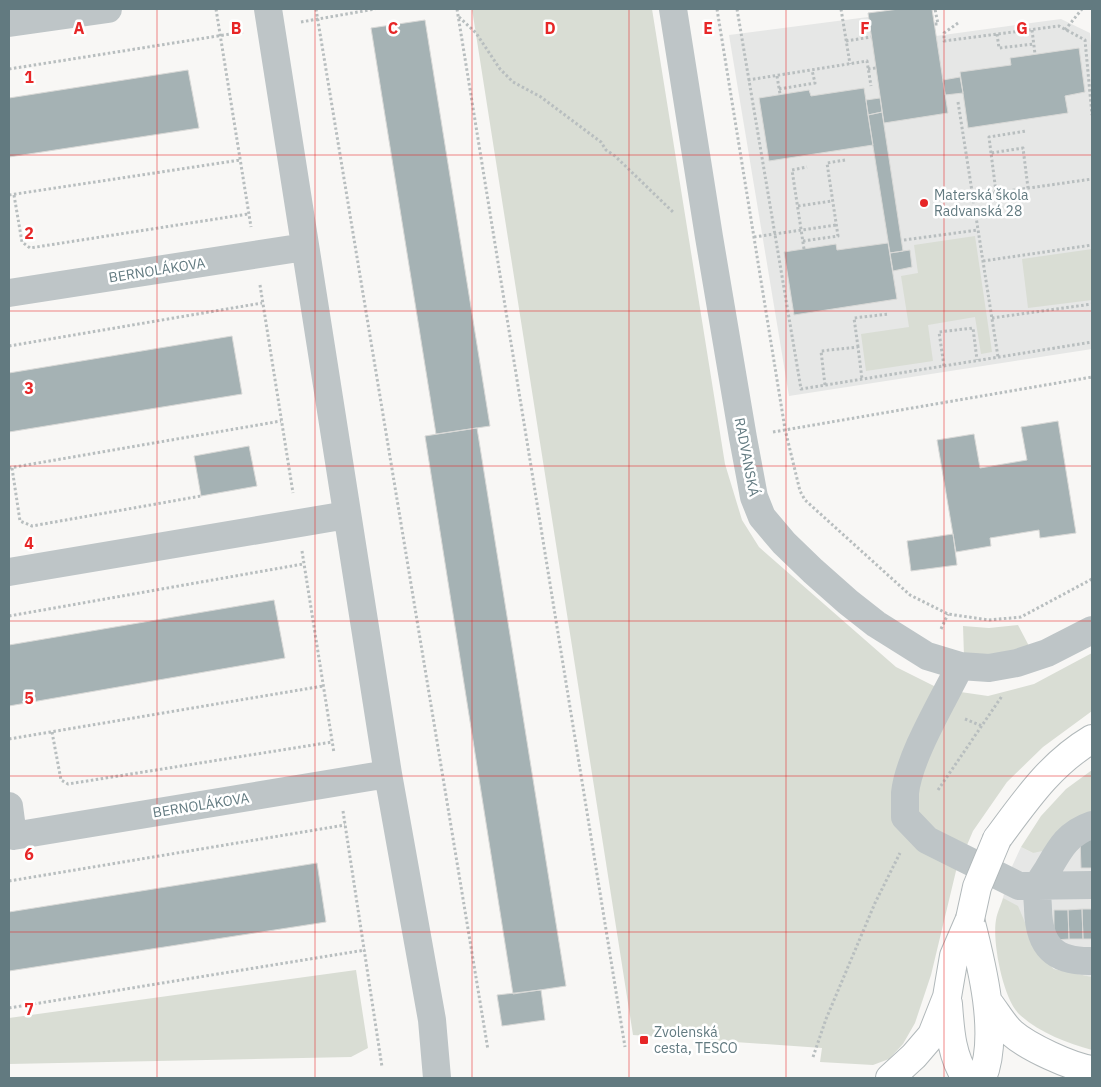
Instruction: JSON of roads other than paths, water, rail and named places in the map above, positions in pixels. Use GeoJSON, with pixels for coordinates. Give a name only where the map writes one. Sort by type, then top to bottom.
{"type":"FeatureCollection","features":[{"type":"Feature","properties":{"kind":"highway"},"geometry":{"type":"LineString","coordinates":[[890,1078],[914,1056],[932,1035],[947,997],[954,956],[970,919],[977,887],[997,839],[1035,787],[1075,749],[1092,739]]}},
{"type":"Feature","properties":{"kind":"highway"},"geometry":{"type":"LineString","coordinates":[[970,919],[980,957],[988,1002],[987,1068],[982,1078]]}},
{"type":"Feature","properties":{"kind":"highway"},"geometry":{"type":"LineString","coordinates":[[947,997],[950,1041],[961,1071],[966,1078]]}},
{"type":"Feature","properties":{"kind":"highway"},"geometry":{"type":"LineString","coordinates":[[988,1002],[1012,1033],[1056,1058],[1092,1070]]}},
{"type":"Feature","properties":{"kind":"street"},"geometry":{"type":"LineString","coordinates":[[9,23],[108,9]]}},
{"type":"Feature","properties":{"kind":"street","name":"RADVANSKÁ"},"geometry":{"type":"LineString","coordinates":[[673,9],[743,438],[754,497],[762,517],[784,543],[813,572],[876,624],[927,656],[960,666],[989,668],[1017,663],[1047,653],[1092,630]]}},
{"type":"Feature","properties":{"kind":"street"},"geometry":{"type":"LineString","coordinates":[[269,18],[388,774],[432,1020],[437,1078]]}},
{"type":"Feature","properties":{"kind":"street","name":"BERNOLÁKOVA"},"geometry":{"type":"LineString","coordinates":[[9,294],[305,247]]}},
{"type":"Feature","properties":{"kind":"street"},"geometry":{"type":"LineString","coordinates":[[9,572],[347,515]]}},
{"type":"Feature","properties":{"kind":"street"},"geometry":{"type":"LineString","coordinates":[[960,666],[911,768],[905,792],[905,817],[927,840],[1019,886],[1092,885]]}},
{"type":"Feature","properties":{"kind":"street","name":"BERNOLÁKOVA"},"geometry":{"type":"LineString","coordinates":[[9,806],[13,836],[388,774]]}},
{"type":"Feature","properties":{"kind":"street"},"geometry":{"type":"LineString","coordinates":[[1092,825],[1073,833],[1061,847],[1038,886],[1038,923],[1044,942],[1054,952],[1068,960],[1092,961]]}},
{"type":"Feature","properties":{"kind":"place","name":"Materská škola Radvanská 28"},"geometry":{"type":"Point","coordinates":[924,203]}},
{"type":"Feature","properties":{"kind":"place","name":"Zvolenská cesta, TESCO"},"geometry":{"type":"Point","coordinates":[644,1040]}}]}
